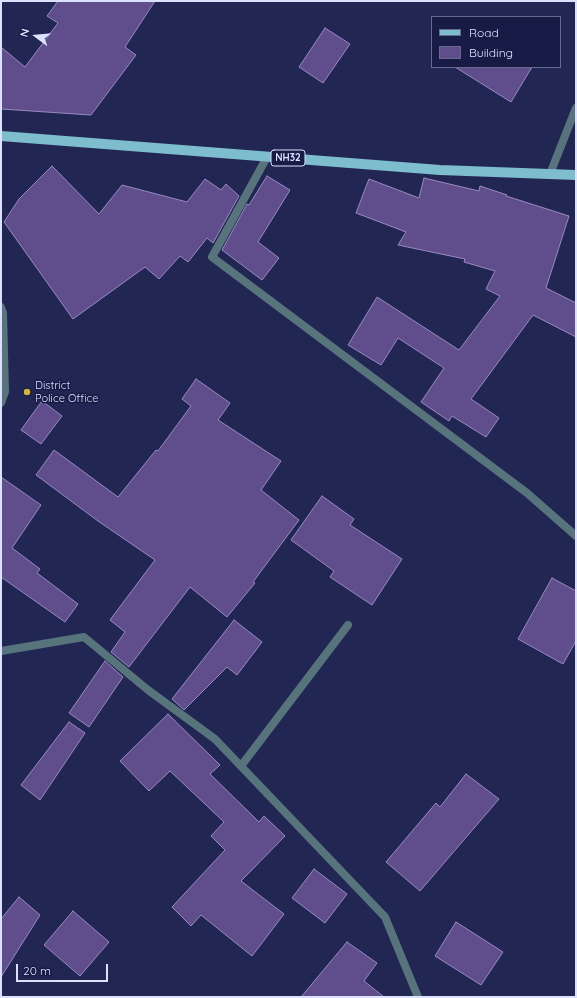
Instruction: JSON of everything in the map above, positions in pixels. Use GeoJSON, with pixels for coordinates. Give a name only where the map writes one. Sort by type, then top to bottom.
{"type":"FeatureCollection","features":[{"type":"Feature","properties":{"kind":"main road","name":"NH32"},"geometry":{"type":"LineString","coordinates":[[1,136],[440,170],[576,175]]}},
{"type":"Feature","properties":{"kind":"street"},"geometry":{"type":"LineString","coordinates":[[550,174],[576,108]]}},
{"type":"Feature","properties":{"kind":"street"},"geometry":{"type":"LineString","coordinates":[[268,157],[212,257],[527,492],[576,536]]}},
{"type":"Feature","properties":{"kind":"street"},"geometry":{"type":"LineString","coordinates":[[1,307],[3,313],[5,392],[1,402]]}},
{"type":"Feature","properties":{"kind":"street"},"geometry":{"type":"LineString","coordinates":[[241,766],[348,625]]}},
{"type":"Feature","properties":{"kind":"street"},"geometry":{"type":"LineString","coordinates":[[1,651],[84,637],[148,690],[215,739],[385,916],[418,997]]}},
{"type":"Feature","properties":{"kind":"building"},"geometry":{"type":"Polygon","coordinates":[[[58,1],[155,1],[125,47],[136,55],[91,115],[1,109],[1,47],[25,67],[58,23],[47,16],[58,1]]]}},
{"type":"Feature","properties":{"kind":"building"},"geometry":{"type":"Polygon","coordinates":[[[325,28],[350,44],[323,83],[299,67],[325,28]]]}},
{"type":"Feature","properties":{"kind":"building"},"geometry":{"type":"Polygon","coordinates":[[[457,68],[531,68],[511,102],[457,68]]]}},
{"type":"Feature","properties":{"kind":"building"},"geometry":{"type":"Polygon","coordinates":[[[52,166],[99,214],[122,185],[187,202],[205,179],[221,190],[226,184],[239,196],[213,243],[207,238],[188,262],[180,256],[159,279],[145,267],[73,319],[4,222],[19,199],[52,166]]]}},
{"type":"Feature","properties":{"kind":"building"},"geometry":{"type":"Polygon","coordinates":[[[267,176],[290,190],[258,242],[279,258],[262,280],[222,250],[247,204],[249,205],[267,176]]]}},
{"type":"Feature","properties":{"kind":"building"},"geometry":{"type":"Polygon","coordinates":[[[424,178],[479,191],[480,186],[569,216],[546,288],[576,303],[576,337],[533,315],[471,399],[499,418],[486,437],[452,416],[449,421],[421,402],[444,368],[398,338],[381,365],[348,345],[377,297],[459,350],[500,296],[486,289],[495,271],[464,262],[465,259],[398,245],[406,232],[356,213],[369,179],[419,198],[424,178]]]}},
{"type":"Feature","properties":{"kind":"building"},"geometry":{"type":"Polygon","coordinates":[[[196,379],[230,403],[218,420],[281,461],[261,490],[299,520],[253,582],[255,583],[227,617],[190,587],[129,667],[111,652],[125,632],[110,620],[155,560],[98,521],[36,475],[54,450],[118,497],[156,450],[158,451],[191,406],[182,399],[196,379]]]}},
{"type":"Feature","properties":{"kind":"building"},"geometry":{"type":"Polygon","coordinates":[[[42,401],[62,416],[41,444],[21,430],[42,401]]]}},
{"type":"Feature","properties":{"kind":"building"},"geometry":{"type":"Polygon","coordinates":[[[1,477],[41,505],[12,548],[40,569],[37,573],[78,604],[65,622],[1,577],[1,477]]]}},
{"type":"Feature","properties":{"kind":"building"},"geometry":{"type":"Polygon","coordinates":[[[322,496],[354,519],[350,525],[402,559],[372,605],[330,577],[334,571],[291,540],[322,496]]]}},
{"type":"Feature","properties":{"kind":"building"},"geometry":{"type":"Polygon","coordinates":[[[552,578],[576,591],[576,641],[563,664],[518,639],[552,578]]]}},
{"type":"Feature","properties":{"kind":"building"},"geometry":{"type":"Polygon","coordinates":[[[234,620],[262,642],[237,675],[227,667],[184,710],[172,699],[234,620]]]}},
{"type":"Feature","properties":{"kind":"building"},"geometry":{"type":"Polygon","coordinates":[[[105,661],[123,677],[89,727],[69,713],[105,661]]]}},
{"type":"Feature","properties":{"kind":"building"},"geometry":{"type":"Polygon","coordinates":[[[168,714],[220,765],[210,774],[259,822],[264,816],[285,836],[241,881],[284,914],[252,956],[201,915],[191,926],[172,907],[225,850],[211,836],[224,822],[170,771],[149,791],[120,761],[168,714]]]}},
{"type":"Feature","properties":{"kind":"building"},"geometry":{"type":"Polygon","coordinates":[[[69,722],[85,733],[40,800],[21,785],[69,722]]]}},
{"type":"Feature","properties":{"kind":"building"},"geometry":{"type":"Polygon","coordinates":[[[466,774],[499,799],[420,891],[386,862],[436,803],[440,807],[466,774]]]}},
{"type":"Feature","properties":{"kind":"building"},"geometry":{"type":"Polygon","coordinates":[[[314,869],[347,894],[325,923],[292,898],[314,869]]]}},
{"type":"Feature","properties":{"kind":"building"},"geometry":{"type":"Polygon","coordinates":[[[19,897],[40,915],[1,977],[1,919],[19,897]]]}},
{"type":"Feature","properties":{"kind":"building"},"geometry":{"type":"Polygon","coordinates":[[[73,911],[109,942],[80,976],[44,945],[73,911]]]}},
{"type":"Feature","properties":{"kind":"building"},"geometry":{"type":"Polygon","coordinates":[[[456,922],[503,952],[481,985],[435,956],[456,922]]]}},
{"type":"Feature","properties":{"kind":"building"},"geometry":{"type":"Polygon","coordinates":[[[347,942],[377,963],[364,981],[384,997],[301,997],[347,942]]]}},
{"type":"Feature","properties":{"kind":"place","name":"District Police Office"},"geometry":{"type":"Point","coordinates":[27,392]}}]}
